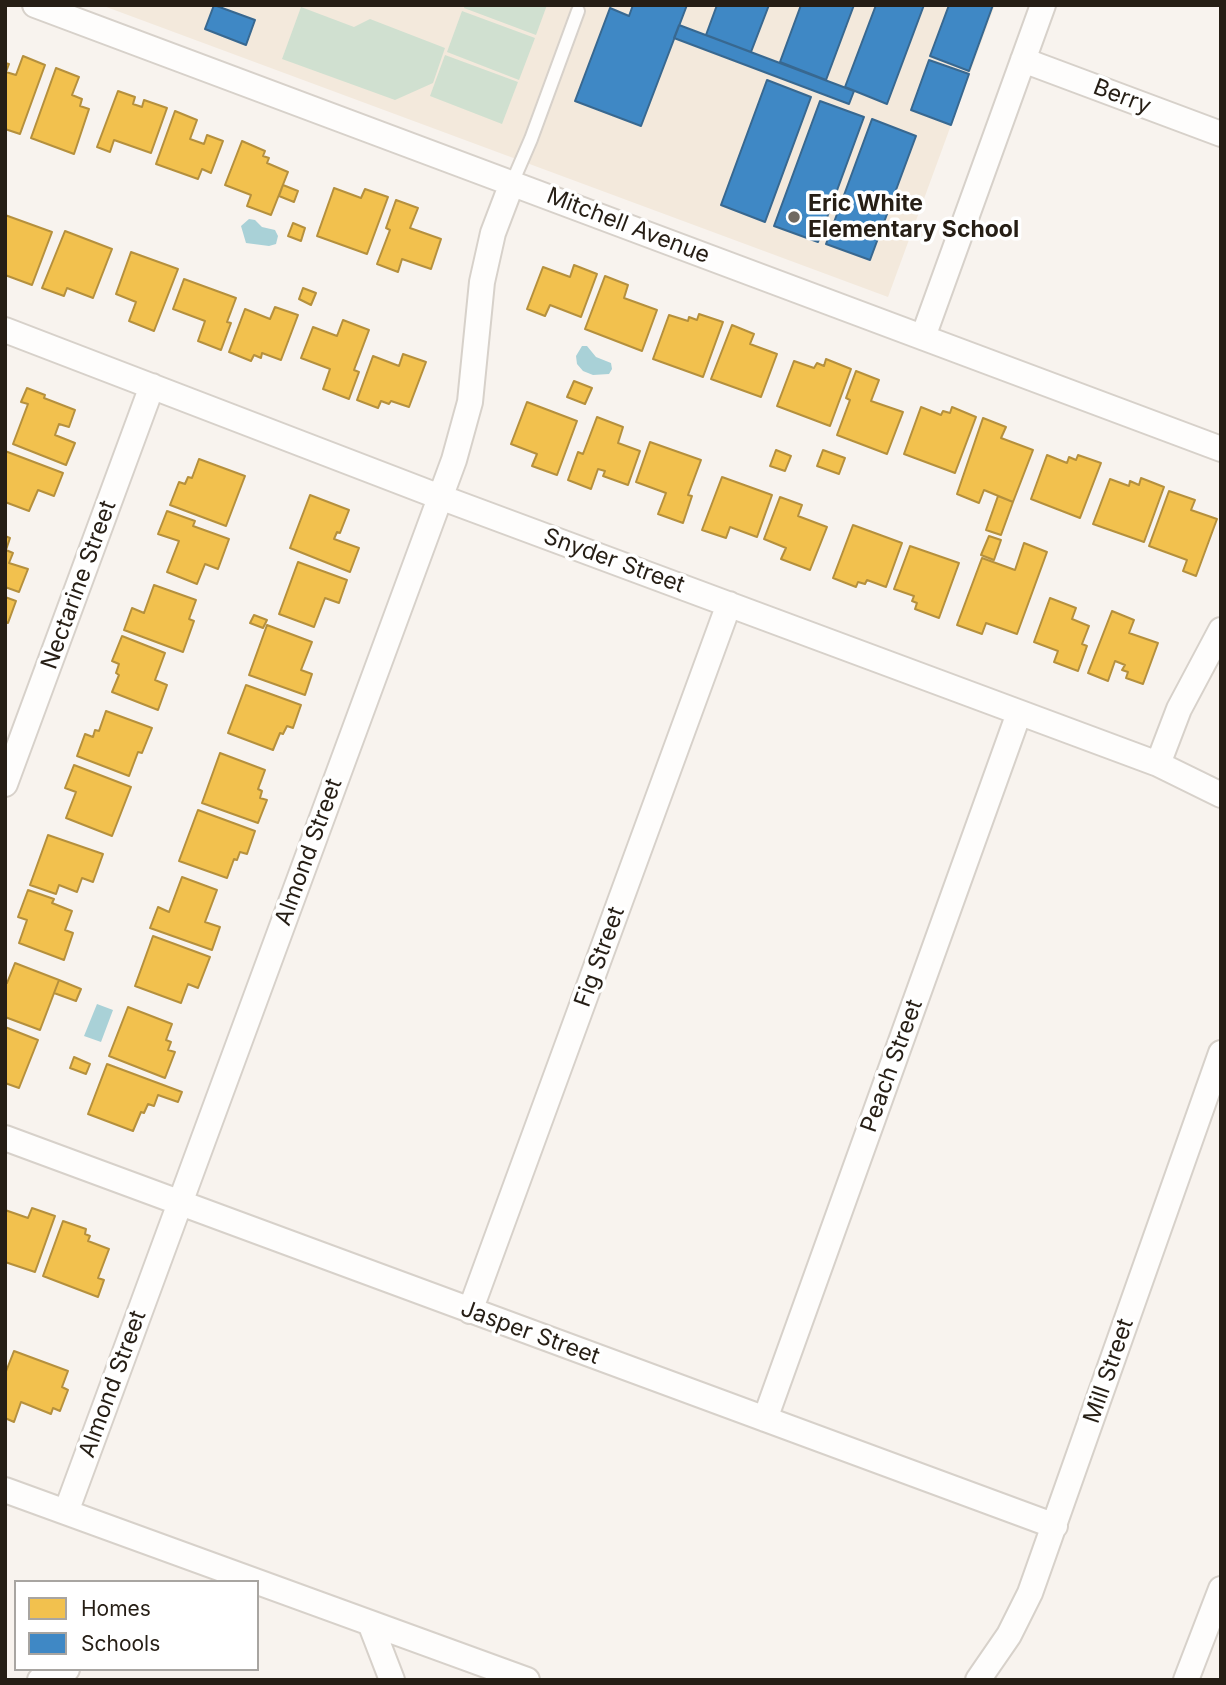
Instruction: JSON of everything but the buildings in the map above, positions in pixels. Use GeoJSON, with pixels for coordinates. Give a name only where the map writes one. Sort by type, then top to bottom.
{"type":"FeatureCollection","features":[{"type":"Feature","properties":{"kind":"street","name":"Mitchell Avenue"},"geometry":{"type":"LineString","coordinates":[[35,5],[1221,449]]}},
{"type":"Feature","properties":{"kind":"street"},"geometry":{"type":"LineString","coordinates":[[923,337],[1043,5]]}},
{"type":"Feature","properties":{"kind":"street","name":"Berry"},"geometry":{"type":"LineString","coordinates":[[1023,60],[1221,134]]}},
{"type":"Feature","properties":{"kind":"street","name":"Almond Street"},"geometry":{"type":"LineString","coordinates":[[66,1512],[454,460],[470,402],[482,282],[493,233],[512,183]]}},
{"type":"Feature","properties":{"kind":"street","name":"Snyder Street"},"geometry":{"type":"LineString","coordinates":[[5,330],[440,497],[1158,764],[1221,794]]}},
{"type":"Feature","properties":{"kind":"street","name":"Nectarine Street"},"geometry":{"type":"LineString","coordinates":[[5,784],[152,386]]}},
{"type":"Feature","properties":{"kind":"street","name":"Fig Street"},"geometry":{"type":"LineString","coordinates":[[470,1311],[729,604]]}},
{"type":"Feature","properties":{"kind":"street"},"geometry":{"type":"LineString","coordinates":[[1158,764],[1179,709],[1221,630]]}},
{"type":"Feature","properties":{"kind":"street","name":"Peach Street"},"geometry":{"type":"LineString","coordinates":[[765,1419],[1019,713]]}},
{"type":"Feature","properties":{"kind":"street","name":"Mill Street"},"geometry":{"type":"LineString","coordinates":[[978,1680],[1009,1635],[1030,1593],[1221,1053]]}},
{"type":"Feature","properties":{"kind":"street","name":"Jasper Street"},"geometry":{"type":"LineString","coordinates":[[5,1138],[1055,1527]]}},
{"type":"Feature","properties":{"kind":"street"},"geometry":{"type":"LineString","coordinates":[[5,1490],[237,1580]]}},
{"type":"Feature","properties":{"kind":"street"},"geometry":{"type":"LineString","coordinates":[[1186,1680],[1221,1589]]}},
{"type":"Feature","properties":{"kind":"street"},"geometry":{"type":"LineString","coordinates":[[265,1591],[370,1623],[527,1680]]}},
{"type":"Feature","properties":{"kind":"street"},"geometry":{"type":"LineString","coordinates":[[370,1623],[392,1680]]}},
{"type":"Feature","properties":{"kind":"street"},"geometry":{"type":"LineString","coordinates":[[40,1680],[61,1671]]}},
{"type":"Feature","properties":{"kind":"lane"},"geometry":{"type":"LineString","coordinates":[[512,183],[578,11]]}},
{"type":"Feature","properties":{"kind":"shaded area","name":"Eric White Elementary School"},"geometry":{"type":"Polygon","coordinates":[[[101,5],[995,5],[888,297],[101,5]]]}},
{"type":"Feature","properties":{"kind":"green space"},"geometry":{"type":"Polygon","coordinates":[[[465,5],[547,5],[536,35],[464,8],[465,5]]]}},
{"type":"Feature","properties":{"kind":"green space"},"geometry":{"type":"Polygon","coordinates":[[[301,7],[354,27],[370,19],[445,48],[433,83],[395,100],[282,59],[301,7]]]}},
{"type":"Feature","properties":{"kind":"green space"},"geometry":{"type":"Polygon","coordinates":[[[462,11],[535,38],[519,80],[447,52],[462,11]]]}},
{"type":"Feature","properties":{"kind":"green space"},"geometry":{"type":"Polygon","coordinates":[[[445,55],[518,82],[502,124],[430,96],[445,55]]]}},
{"type":"Feature","properties":{"kind":"water"},"geometry":{"type":"Polygon","coordinates":[[[249,219],[255,220],[262,227],[275,230],[278,236],[276,244],[269,246],[246,243],[241,226],[249,219]]]}},
{"type":"Feature","properties":{"kind":"water"},"geometry":{"type":"Polygon","coordinates":[[[582,346],[587,346],[596,357],[611,363],[609,374],[593,375],[583,371],[577,364],[576,356],[582,346]]]}},
{"type":"Feature","properties":{"kind":"water"},"geometry":{"type":"Polygon","coordinates":[[[97,1004],[113,1010],[101,1042],[84,1036],[97,1004]]]}},
{"type":"Feature","properties":{"kind":"place","name":"Eric White Elementary School"},"geometry":{"type":"Point","coordinates":[794,217]}}]}
